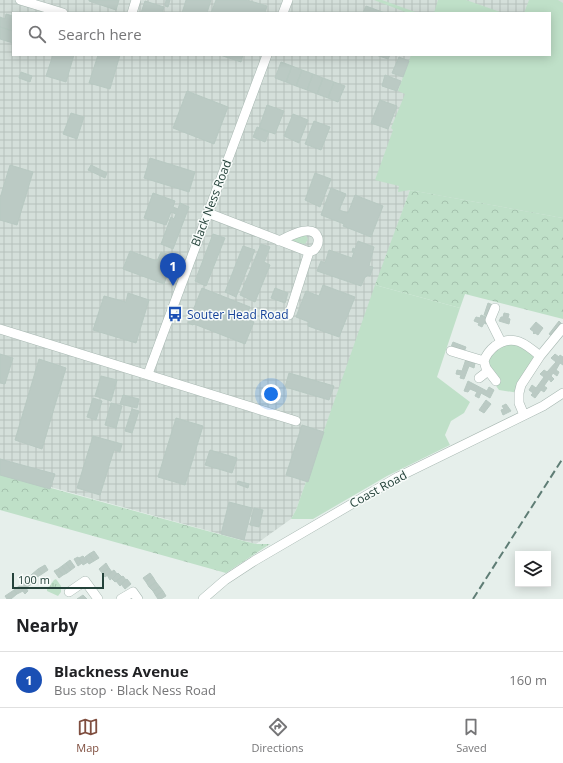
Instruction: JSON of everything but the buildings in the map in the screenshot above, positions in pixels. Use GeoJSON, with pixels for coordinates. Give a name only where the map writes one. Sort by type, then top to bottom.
{"type":"FeatureCollection","features":[{"type":"Feature","properties":{"kind":"street"},"geometry":{"type":"LineString","coordinates":[[20,0],[60,12]]}},
{"type":"Feature","properties":{"kind":"street"},"geometry":{"type":"LineString","coordinates":[[132,12],[136,0]]}},
{"type":"Feature","properties":{"kind":"street"},"geometry":{"type":"LineString","coordinates":[[283,12],[288,0]]}},
{"type":"Feature","properties":{"kind":"street","name":"Black Ness Road"},"geometry":{"type":"LineString","coordinates":[[148,374],[267,56]]}},
{"type":"Feature","properties":{"kind":"street"},"geometry":{"type":"LineString","coordinates":[[208,213],[309,252]]}},
{"type":"Feature","properties":{"kind":"street"},"geometry":{"type":"LineString","coordinates":[[279,240],[302,232],[312,232],[317,236],[318,241],[314,250],[309,252],[289,315]]}},
{"type":"Feature","properties":{"kind":"street"},"geometry":{"type":"LineString","coordinates":[[495,308],[490,320],[501,342]]}},
{"type":"Feature","properties":{"kind":"street"},"geometry":{"type":"LineString","coordinates":[[524,415],[519,403],[519,389],[525,377],[540,356],[563,328]]}},
{"type":"Feature","properties":{"kind":"street"},"geometry":{"type":"LineString","coordinates":[[0,329],[296,421]]}},
{"type":"Feature","properties":{"kind":"street"},"geometry":{"type":"LineString","coordinates":[[496,381],[488,371],[484,361],[486,355],[491,349],[501,342],[510,340],[517,341],[530,348],[540,356]]}},
{"type":"Feature","properties":{"kind":"street"},"geometry":{"type":"LineString","coordinates":[[451,351],[484,361]]}},
{"type":"Feature","properties":{"kind":"street"},"geometry":{"type":"LineString","coordinates":[[478,378],[488,371]]}},
{"type":"Feature","properties":{"kind":"street","name":"Coast Road"},"geometry":{"type":"LineString","coordinates":[[203,599],[226,580],[254,561],[398,477],[543,406],[563,393]]}},
{"type":"Feature","properties":{"kind":"street"},"geometry":{"type":"LineString","coordinates":[[69,592],[85,581],[98,599]]}},
{"type":"Feature","properties":{"kind":"street"},"geometry":{"type":"LineString","coordinates":[[121,599],[133,592],[138,599]]}},
{"type":"Feature","properties":{"kind":"shaded area"},"geometry":{"type":"Polygon","coordinates":[[[0,0],[563,0],[563,218],[410,190],[296,510],[291,519],[256,544],[0,473],[0,0]]]}},
{"type":"Feature","properties":{"kind":"green space"},"geometry":{"type":"Polygon","coordinates":[[[374,0],[382,0],[415,12],[405,12],[374,0]]]}},
{"type":"Feature","properties":{"kind":"green space"},"geometry":{"type":"Polygon","coordinates":[[[438,0],[466,0],[500,12],[434,12],[438,0]]]}},
{"type":"Feature","properties":{"kind":"green space"},"geometry":{"type":"Polygon","coordinates":[[[529,0],[558,0],[563,3],[563,218],[410,190],[398,192],[399,186],[375,180],[393,130],[391,128],[405,94],[398,91],[411,56],[551,56],[551,12],[524,12],[529,0]]]}},
{"type":"Feature","properties":{"kind":"green space"},"geometry":{"type":"Polygon","coordinates":[[[410,190],[563,218],[563,319],[465,294],[460,308],[375,285],[410,190]]]}},
{"type":"Feature","properties":{"kind":"green space"},"geometry":{"type":"Polygon","coordinates":[[[303,235],[308,239],[305,244],[293,242],[291,240],[292,239],[303,235]]]}},
{"type":"Feature","properties":{"kind":"green space"},"geometry":{"type":"Polygon","coordinates":[[[375,285],[460,308],[437,377],[470,402],[464,413],[451,421],[445,435],[450,445],[387,476],[313,519],[291,519],[296,510],[375,285]]]}},
{"type":"Feature","properties":{"kind":"green space"},"geometry":{"type":"Polygon","coordinates":[[[510,340],[540,356],[519,393],[499,390],[494,383],[485,358],[510,340]]]}},
{"type":"Feature","properties":{"kind":"green space"},"geometry":{"type":"Polygon","coordinates":[[[0,474],[244,541],[256,544],[270,544],[226,573],[0,510],[0,474]]]}},
{"type":"Feature","properties":{"kind":"green space"},"geometry":{"type":"Polygon","coordinates":[[[56,579],[61,586],[61,592],[58,596],[47,591],[56,579]]]}},
{"type":"Feature","properties":{"kind":"railway"},"geometry":{"type":"LineString","coordinates":[[473,599],[563,458]]}},
{"type":"Feature","properties":{"kind":"place","name":"Blackness Avenue"},"geometry":{"type":"Point","coordinates":[173,286]}},
{"type":"Feature","properties":{"kind":"place","name":"Souter Head Road"},"geometry":{"type":"Point","coordinates":[175,314]}}]}
